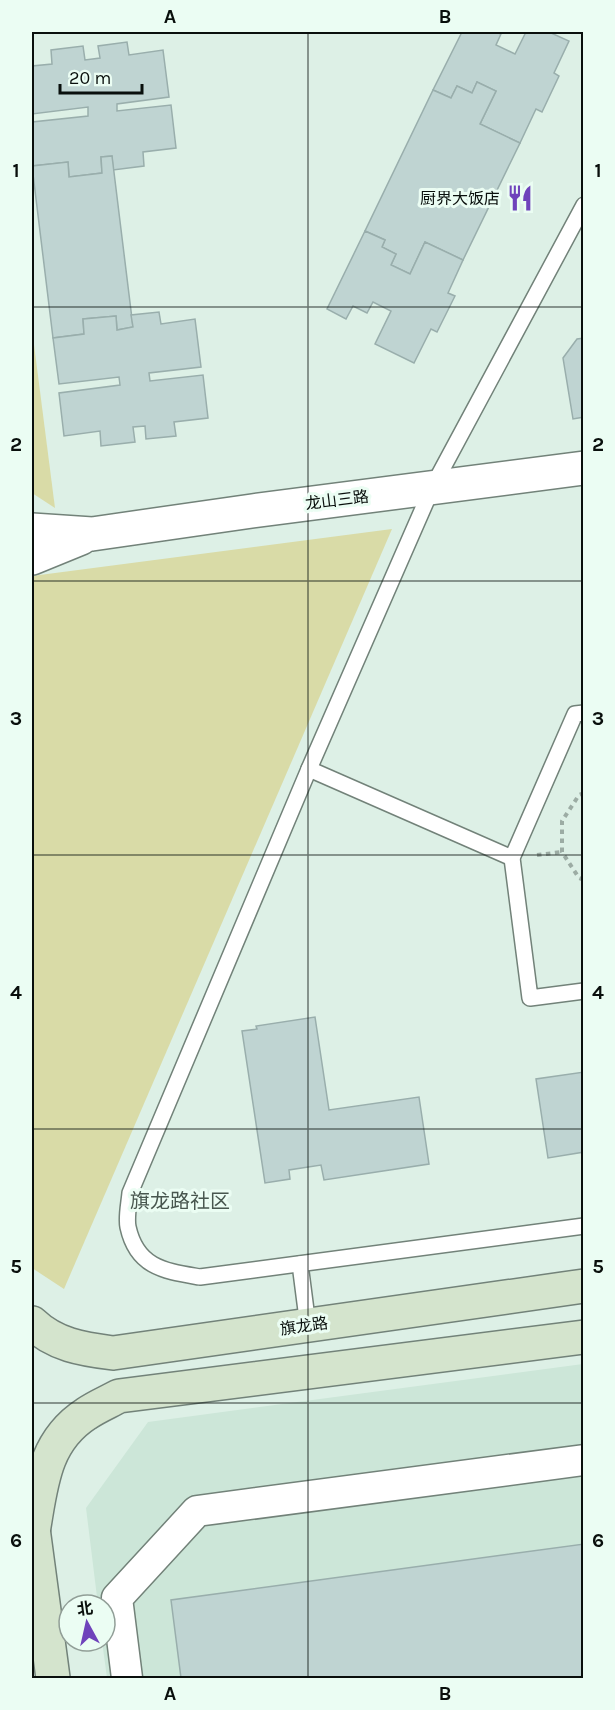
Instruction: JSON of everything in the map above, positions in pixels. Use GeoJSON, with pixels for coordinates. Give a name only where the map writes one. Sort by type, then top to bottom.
{"type":"FeatureCollection","features":[{"type":"Feature","properties":{"kind":"main road","name":"旗龙路"},"geometry":{"type":"LineString","coordinates":[[32,1323],[44,1335],[75,1348],[113,1353],[584,1286]]}},
{"type":"Feature","properties":{"kind":"main road"},"geometry":{"type":"LineString","coordinates":[[53,1678],[32,1527],[45,1466],[60,1438],[85,1414],[119,1396],[584,1337]]}},
{"type":"Feature","properties":{"kind":"street","name":"龙山三路"},"geometry":{"type":"LineString","coordinates":[[92,534],[584,468]]}},
{"type":"Feature","properties":{"kind":"street"},"geometry":{"type":"LineString","coordinates":[[32,530],[92,534]]}},
{"type":"Feature","properties":{"kind":"street"},"geometry":{"type":"LineString","coordinates":[[32,558],[92,534]]}},
{"type":"Feature","properties":{"kind":"street"},"geometry":{"type":"LineString","coordinates":[[127,1678],[117,1598],[197,1511],[584,1460]]}},
{"type":"Feature","properties":{"kind":"lane"},"geometry":{"type":"LineString","coordinates":[[584,205],[432,489],[309,769],[130,1193],[127,1226],[140,1255],[164,1271],[200,1277],[584,1226]]}},
{"type":"Feature","properties":{"kind":"lane"},"geometry":{"type":"LineString","coordinates":[[584,713],[575,714],[512,858],[530,998],[584,991]]}},
{"type":"Feature","properties":{"kind":"lane"},"geometry":{"type":"LineString","coordinates":[[309,769],[512,858]]}},
{"type":"Feature","properties":{"kind":"lane"},"geometry":{"type":"LineString","coordinates":[[300,1264],[308,1326]]}},
{"type":"Feature","properties":{"kind":"path"},"geometry":{"type":"LineString","coordinates":[[584,793],[579,795],[562,821],[562,852],[579,878],[584,880]]}},
{"type":"Feature","properties":{"kind":"shaded area"},"geometry":{"type":"Polygon","coordinates":[[[583,1364],[583,1678],[107,1678],[104,1653],[117,1653],[117,1593],[97,1593],[86,1508],[148,1422],[583,1364]]]}},
{"type":"Feature","properties":{"kind":"green space"},"geometry":{"type":"Polygon","coordinates":[[[32,329],[55,508],[32,493],[32,329]]]}},
{"type":"Feature","properties":{"kind":"green space"},"geometry":{"type":"Polygon","coordinates":[[[392,529],[64,1289],[32,1268],[32,576],[392,529]]]}},
{"type":"Feature","properties":{"kind":"building"},"geometry":{"type":"Polygon","coordinates":[[[462,32],[501,34],[496,45],[515,54],[526,32],[549,32],[569,41],[554,73],[559,76],[542,112],[536,109],[520,143],[480,124],[496,91],[477,82],[472,93],[457,86],[451,98],[433,90],[462,32]]]}},
{"type":"Feature","properties":{"kind":"building"},"geometry":{"type":"Polygon","coordinates":[[[127,42],[129,55],[163,50],[169,97],[117,104],[117,111],[171,105],[176,148],[143,152],[144,166],[113,170],[112,156],[101,157],[102,173],[69,177],[68,162],[32,166],[32,122],[88,116],[88,107],[32,114],[32,66],[52,64],[51,50],[83,46],[85,60],[100,58],[98,46],[127,42]]]}},
{"type":"Feature","properties":{"kind":"building"},"geometry":{"type":"Polygon","coordinates":[[[477,82],[496,91],[480,124],[520,143],[463,260],[425,242],[410,274],[391,265],[396,254],[382,247],[385,240],[365,231],[433,90],[451,98],[457,86],[472,93],[477,82]]]}},
{"type":"Feature","properties":{"kind":"building"},"geometry":{"type":"Polygon","coordinates":[[[112,156],[133,327],[117,330],[116,316],[83,319],[84,334],[53,338],[32,166],[68,162],[69,177],[102,173],[101,157],[112,156]]]}},
{"type":"Feature","properties":{"kind":"building"},"geometry":{"type":"Polygon","coordinates":[[[365,231],[385,240],[382,247],[396,254],[391,265],[410,274],[425,242],[463,260],[448,293],[455,296],[437,332],[431,329],[414,363],[375,344],[391,311],[373,302],[367,313],[353,306],[346,319],[327,309],[365,231]]]}},
{"type":"Feature","properties":{"kind":"building"},"geometry":{"type":"Polygon","coordinates":[[[159,312],[161,324],[195,319],[201,367],[149,373],[150,381],[203,375],[208,418],[174,422],[176,436],[146,439],[145,426],[133,427],[135,442],[101,446],[100,431],[64,436],[59,393],[120,385],[119,377],[59,384],[53,338],[84,334],[83,319],[116,316],[117,330],[133,327],[131,315],[159,312]]]}},
{"type":"Feature","properties":{"kind":"building"},"geometry":{"type":"Polygon","coordinates":[[[584,338],[584,417],[573,419],[563,358],[577,339],[584,338]]]}},
{"type":"Feature","properties":{"kind":"building"},"geometry":{"type":"Polygon","coordinates":[[[315,1017],[329,1110],[419,1097],[429,1164],[324,1180],[321,1165],[289,1170],[290,1179],[265,1183],[242,1031],[257,1029],[256,1026],[315,1017]]]}},
{"type":"Feature","properties":{"kind":"building"},"geometry":{"type":"Polygon","coordinates":[[[584,1072],[584,1152],[548,1158],[536,1079],[584,1072]]]}},
{"type":"Feature","properties":{"kind":"building"},"geometry":{"type":"Polygon","coordinates":[[[584,1544],[584,1678],[181,1678],[171,1600],[584,1544]]]}},
{"type":"Feature","properties":{"kind":"place","name":"厨界大饭店"},"geometry":{"type":"Point","coordinates":[520,198]}},
{"type":"Feature","properties":{"kind":"district","name":"旗龙路社区"},"geometry":{"type":"Point","coordinates":[180,1201]}}]}
